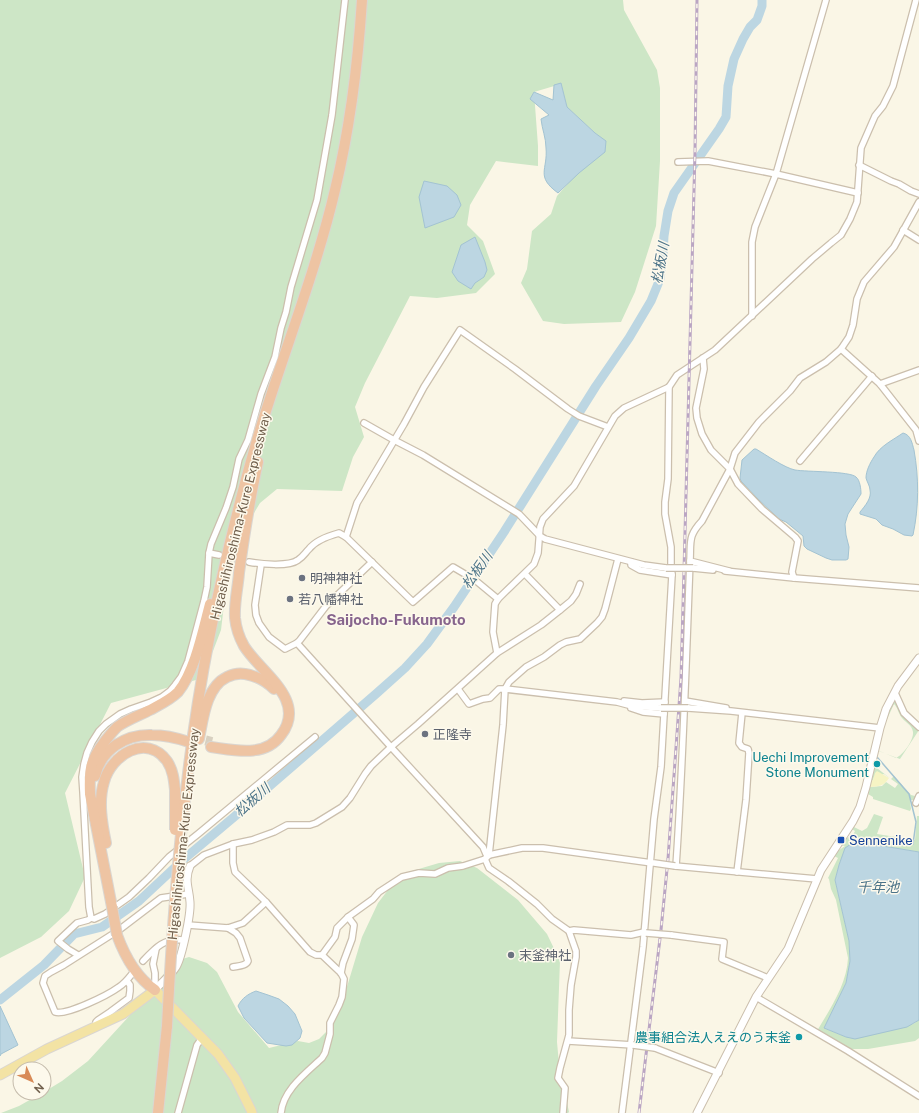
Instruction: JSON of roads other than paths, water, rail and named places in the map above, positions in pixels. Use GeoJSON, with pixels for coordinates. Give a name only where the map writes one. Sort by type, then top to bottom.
{"type":"FeatureCollection","features":[{"type":"Feature","properties":{"kind":"highway","name":"Higashihiroshima-Kure Expressway"},"geometry":{"type":"LineString","coordinates":[[158,1113],[167,1026],[183,791],[205,658],[232,533],[258,439],[322,239],[335,190],[352,97],[362,0]]}},
{"type":"Feature","properties":{"kind":"highway"},"geometry":{"type":"LineString","coordinates":[[173,922],[183,791],[204,712],[214,687],[222,679],[231,675],[241,673],[254,675],[266,681],[275,691],[280,700],[283,716],[279,730],[264,743],[251,746],[211,745],[240,751],[253,751],[265,748],[274,743],[281,736],[288,718],[288,708],[284,695],[274,680],[245,647],[237,633],[235,618],[236,600],[254,478],[277,376]]}},
{"type":"Feature","properties":{"kind":"highway"},"geometry":{"type":"LineString","coordinates":[[155,990],[143,981],[130,964],[122,948],[90,794],[89,777],[91,766],[98,749],[118,727],[167,701],[177,693],[184,683],[191,670],[232,533]]}},
{"type":"Feature","properties":{"kind":"highway"},"geometry":{"type":"LineString","coordinates":[[91,766],[105,747],[121,736],[141,731],[155,730],[172,732],[189,739],[151,735],[137,736],[126,739],[115,745],[107,752],[98,765],[94,782],[96,808],[104,832]]}},
{"type":"Feature","properties":{"kind":"highway"},"geometry":{"type":"LineString","coordinates":[[114,906],[104,832],[102,793],[104,781],[109,770],[116,760],[133,749],[143,748],[152,750],[167,761],[183,791]]}},
{"type":"Feature","properties":{"kind":"main road"},"geometry":{"type":"LineString","coordinates":[[0,1075],[47,1049],[123,1014],[155,990],[218,1054],[235,1078],[252,1113]]}},
{"type":"Feature","properties":{"kind":"street"},"geometry":{"type":"LineString","coordinates":[[92,918],[89,907],[83,792],[83,771],[87,753],[99,731],[106,724],[120,714],[162,697],[181,677],[188,661],[207,587],[211,544],[226,508],[239,459],[248,440],[261,394],[275,357],[280,328],[286,312],[291,287],[317,200],[332,115],[345,0]]}},
{"type":"Feature","properties":{"kind":"street"},"geometry":{"type":"LineString","coordinates":[[752,316],[752,242],[755,227],[776,174],[826,0]]}},
{"type":"Feature","properties":{"kind":"street"},"geometry":{"type":"LineString","coordinates":[[497,653],[492,632],[495,604],[498,599],[534,564],[538,553],[540,527],[543,520],[574,486],[615,416],[624,408],[669,387],[677,375],[715,350],[812,259],[841,235],[857,202],[861,148],[876,116],[893,86],[916,0]]}},
{"type":"Feature","properties":{"kind":"street"},"geometry":{"type":"LineString","coordinates":[[678,162],[708,161],[776,174],[858,193]]}},
{"type":"Feature","properties":{"kind":"street"},"geometry":{"type":"LineString","coordinates":[[859,165],[891,182],[899,184],[919,194]]}},
{"type":"Feature","properties":{"kind":"street"},"geometry":{"type":"LineString","coordinates":[[675,866],[681,790],[691,536],[702,521],[730,468],[736,453],[759,422],[790,391],[800,378],[826,362],[841,349],[849,337],[854,325],[857,300],[864,282],[894,247],[919,202]]}},
{"type":"Feature","properties":{"kind":"street"},"geometry":{"type":"LineString","coordinates":[[903,230],[919,240]]}},
{"type":"Feature","properties":{"kind":"street"},"geometry":{"type":"LineString","coordinates":[[346,537],[357,503],[424,387],[460,330],[568,409],[579,416],[608,427]]}},
{"type":"Feature","properties":{"kind":"street"},"geometry":{"type":"LineString","coordinates":[[841,349],[880,384],[916,430],[919,441]]}},
{"type":"Feature","properties":{"kind":"street"},"geometry":{"type":"LineString","coordinates":[[703,358],[704,369],[696,408],[697,418],[702,434],[711,450],[730,468],[738,484],[762,509],[798,541],[792,572],[794,578]]}},
{"type":"Feature","properties":{"kind":"street"},"geometry":{"type":"LineString","coordinates":[[880,384],[919,370]]}},
{"type":"Feature","properties":{"kind":"street"},"geometry":{"type":"LineString","coordinates":[[800,461],[872,376]]}},
{"type":"Feature","properties":{"kind":"street"},"geometry":{"type":"LineString","coordinates":[[622,1113],[632,1045],[645,932],[652,863],[654,819],[661,767],[663,711],[665,702],[672,575],[670,564],[671,547],[665,514],[668,479],[669,387]]}},
{"type":"Feature","properties":{"kind":"street"},"geometry":{"type":"LineString","coordinates":[[364,423],[423,455],[519,514],[540,536],[545,539],[618,559],[666,568],[693,568],[919,588]]}},
{"type":"Feature","properties":{"kind":"street"},"geometry":{"type":"LineString","coordinates":[[533,528],[540,527]]}},
{"type":"Feature","properties":{"kind":"street"},"geometry":{"type":"LineString","coordinates":[[249,562],[260,564],[291,564],[298,561],[310,547],[318,541],[339,533],[346,537],[413,602],[453,567],[475,580],[498,599]]}},
{"type":"Feature","properties":{"kind":"street"},"geometry":{"type":"LineString","coordinates":[[209,553],[219,555]]}},
{"type":"Feature","properties":{"kind":"street"},"geometry":{"type":"LineString","coordinates":[[487,857],[503,725],[505,689],[509,682],[526,667],[544,657],[560,645],[580,639],[597,623],[602,617],[605,609],[618,559]]}},
{"type":"Feature","properties":{"kind":"street"},"geometry":{"type":"LineString","coordinates":[[690,561],[728,571]]}},
{"type":"Feature","properties":{"kind":"street"},"geometry":{"type":"LineString","coordinates":[[260,564],[255,605],[256,615],[268,637],[285,649],[297,643],[326,606],[372,562]]}},
{"type":"Feature","properties":{"kind":"street"},"geometry":{"type":"LineString","coordinates":[[631,562],[631,565],[640,570],[672,575]]}},
{"type":"Feature","properties":{"kind":"street"},"geometry":{"type":"LineString","coordinates":[[525,574],[560,610]]}},
{"type":"Feature","properties":{"kind":"street"},"geometry":{"type":"LineString","coordinates":[[155,990],[176,968],[183,949],[188,925],[190,902],[187,881],[190,866],[204,856],[234,844],[252,840],[274,832],[287,825],[310,825],[342,807],[350,798],[371,766],[391,747],[497,653],[541,625],[571,601],[580,584]]}},
{"type":"Feature","properties":{"kind":"street"},"geometry":{"type":"LineString","coordinates":[[297,643],[483,847],[490,868],[537,904],[552,919],[569,931],[576,951],[576,957],[569,1010],[569,1035],[558,1078],[566,1088],[562,1113]]}},
{"type":"Feature","properties":{"kind":"street"},"geometry":{"type":"LineString","coordinates":[[697,1113],[756,997],[788,949],[821,870],[860,807],[886,709],[898,686],[919,658]]}},
{"type":"Feature","properties":{"kind":"street"},"geometry":{"type":"LineString","coordinates":[[458,689],[470,704],[490,698],[499,689],[505,689],[617,702],[663,711],[688,708],[731,711],[880,728]]}},
{"type":"Feature","properties":{"kind":"street"},"geometry":{"type":"LineString","coordinates":[[895,693],[904,713],[919,728]]}},
{"type":"Feature","properties":{"kind":"street"},"geometry":{"type":"LineString","coordinates":[[617,702],[619,700],[642,703],[665,702]]}},
{"type":"Feature","properties":{"kind":"street"},"geometry":{"type":"LineString","coordinates":[[685,701],[732,709],[731,711]]}},
{"type":"Feature","properties":{"kind":"street"},"geometry":{"type":"LineString","coordinates":[[737,872],[746,800],[749,753],[748,750],[742,747],[739,743],[742,713]]}},
{"type":"Feature","properties":{"kind":"street"},"geometry":{"type":"LineString","coordinates":[[78,955],[58,941],[77,923],[92,918],[94,919],[106,914],[129,897],[169,857],[315,737]]}},
{"type":"Feature","properties":{"kind":"street"},"geometry":{"type":"LineString","coordinates":[[916,803],[919,796]]}},
{"type":"Feature","properties":{"kind":"street"},"geometry":{"type":"LineString","coordinates":[[234,844],[233,863],[235,872],[266,902],[310,952],[316,955],[322,955],[341,973],[344,979],[342,997],[330,1023],[330,1034],[325,1053],[322,1058],[293,1086],[281,1106],[281,1113]]}},
{"type":"Feature","properties":{"kind":"street"},"geometry":{"type":"LineString","coordinates":[[322,955],[336,937],[337,928],[348,917],[373,899],[379,892],[402,877],[419,873],[435,874],[448,868],[463,866],[487,857],[522,848],[543,848],[675,866],[817,879]]}},
{"type":"Feature","properties":{"kind":"street"},"geometry":{"type":"LineString","coordinates":[[132,974],[127,981],[99,999],[59,1013],[55,1012],[43,983],[45,976],[119,930],[161,898],[188,894]]}},
{"type":"Feature","properties":{"kind":"street"},"geometry":{"type":"LineString","coordinates":[[188,925],[228,928],[243,923],[266,902]]}},
{"type":"Feature","properties":{"kind":"street"},"geometry":{"type":"LineString","coordinates":[[341,973],[352,939],[354,925],[348,917]]}},
{"type":"Feature","properties":{"kind":"street"},"geometry":{"type":"LineString","coordinates":[[228,928],[236,933],[240,938],[248,961],[245,965],[233,967]]}},
{"type":"Feature","properties":{"kind":"street"},"geometry":{"type":"LineString","coordinates":[[569,931],[574,930],[631,935],[645,932],[724,942],[722,959],[768,978]]}},
{"type":"Feature","properties":{"kind":"street"},"geometry":{"type":"LineString","coordinates":[[143,960],[165,942],[170,940],[184,940]]}},
{"type":"Feature","properties":{"kind":"street"},"geometry":{"type":"LineString","coordinates":[[155,990],[156,973],[153,964],[156,948]]}},
{"type":"Feature","properties":{"kind":"street"},"geometry":{"type":"LineString","coordinates":[[96,1027],[96,1022],[98,1020],[129,998],[130,985],[127,981]]}},
{"type":"Feature","properties":{"kind":"street"},"geometry":{"type":"LineString","coordinates":[[756,997],[848,1051],[919,1096]]}},
{"type":"Feature","properties":{"kind":"street"},"geometry":{"type":"LineString","coordinates":[[178,1113],[197,1045],[202,1038]]}},
{"type":"Feature","properties":{"kind":"street"},"geometry":{"type":"LineString","coordinates":[[568,1041],[655,1048],[718,1073]]}},
{"type":"Feature","properties":{"kind":"water"},"geometry":{"type":"Polygon","coordinates":[[[561,83],[567,107],[606,141],[605,152],[579,173],[558,193],[547,182],[544,172],[546,144],[541,119],[549,115],[530,99],[534,92],[553,100],[554,85],[561,83]]]}},
{"type":"Feature","properties":{"kind":"water"},"geometry":{"type":"Polygon","coordinates":[[[424,181],[447,186],[457,195],[461,205],[454,217],[425,228],[419,197],[424,181]]]}},
{"type":"Feature","properties":{"kind":"water"},"geometry":{"type":"Polygon","coordinates":[[[475,237],[487,270],[484,277],[475,283],[471,289],[458,281],[452,272],[461,245],[475,237]]]}},
{"type":"Feature","properties":{"kind":"water"},"geometry":{"type":"Polygon","coordinates":[[[903,433],[909,437],[912,442],[917,471],[918,492],[915,524],[912,536],[904,535],[882,525],[876,519],[860,514],[870,496],[870,488],[866,478],[867,470],[871,462],[880,450],[903,433]]]}},
{"type":"Feature","properties":{"kind":"water"},"geometry":{"type":"Polygon","coordinates":[[[754,449],[786,467],[795,470],[846,474],[857,478],[860,485],[861,494],[848,514],[845,524],[849,547],[848,559],[832,560],[807,549],[804,546],[803,536],[786,522],[779,519],[741,481],[742,460],[754,449]]]}},
{"type":"Feature","properties":{"kind":"water","name":"千年池"},"geometry":{"type":"Polygon","coordinates":[[[859,842],[919,852],[919,1020],[907,1027],[855,1039],[824,1028],[846,983],[850,961],[849,941],[835,880],[845,848],[851,844],[859,842]]]}},
{"type":"Feature","properties":{"kind":"water"},"geometry":{"type":"Polygon","coordinates":[[[256,991],[279,999],[295,1014],[302,1031],[300,1038],[292,1045],[286,1046],[267,1043],[244,1018],[238,1006],[250,993],[256,991]]]}},
{"type":"Feature","properties":{"kind":"water"},"geometry":{"type":"Polygon","coordinates":[[[0,1006],[18,1045],[0,1056],[0,1006]]]}},
{"type":"Feature","properties":{"kind":"waterway","name":"松板川"},"geometry":{"type":"LineString","coordinates":[[0,1000],[44,965],[74,934],[102,927],[139,901],[184,859],[377,693],[405,668],[427,644],[454,607],[504,532],[596,386],[629,338],[651,301],[660,279],[668,211],[674,193],[726,117],[728,86],[734,59],[750,27],[757,20],[762,6],[762,0]]}},
{"type":"Feature","properties":{"kind":"waterway"},"geometry":{"type":"LineString","coordinates":[[877,757],[909,794],[916,822],[913,844]]}},
{"type":"Feature","properties":{"kind":"tunnel"},"geometry":{"type":"LineString","coordinates":[[224,556],[243,561]]}},
{"type":"Feature","properties":{"kind":"tunnel"},"geometry":{"type":"LineString","coordinates":[[191,737],[212,742]]}},
{"type":"Feature","properties":{"kind":"railway"},"geometry":{"type":"LineString","coordinates":[[639,1113],[668,859],[681,678],[695,152],[697,0]]}},
{"type":"Feature","properties":{"kind":"place","name":"明神神社"},"geometry":{"type":"Point","coordinates":[302,578]}},
{"type":"Feature","properties":{"kind":"place","name":"若八幡神社"},"geometry":{"type":"Point","coordinates":[290,599]}},
{"type":"Feature","properties":{"kind":"place","name":"正隆寺"},"geometry":{"type":"Point","coordinates":[425,734]}},
{"type":"Feature","properties":{"kind":"place","name":"Uechi Improvement Stone Monument"},"geometry":{"type":"Point","coordinates":[877,764]}},
{"type":"Feature","properties":{"kind":"place","name":"Sennenike"},"geometry":{"type":"Point","coordinates":[841,840]}},
{"type":"Feature","properties":{"kind":"place","name":"末釜神社"},"geometry":{"type":"Point","coordinates":[511,955]}},
{"type":"Feature","properties":{"kind":"place","name":"農事組合法人ええのう末釜"},"geometry":{"type":"Point","coordinates":[799,1037]}},
{"type":"Feature","properties":{"kind":"district","name":"Saijocho-Fukumoto"},"geometry":{"type":"Point","coordinates":[396,620]}}]}
